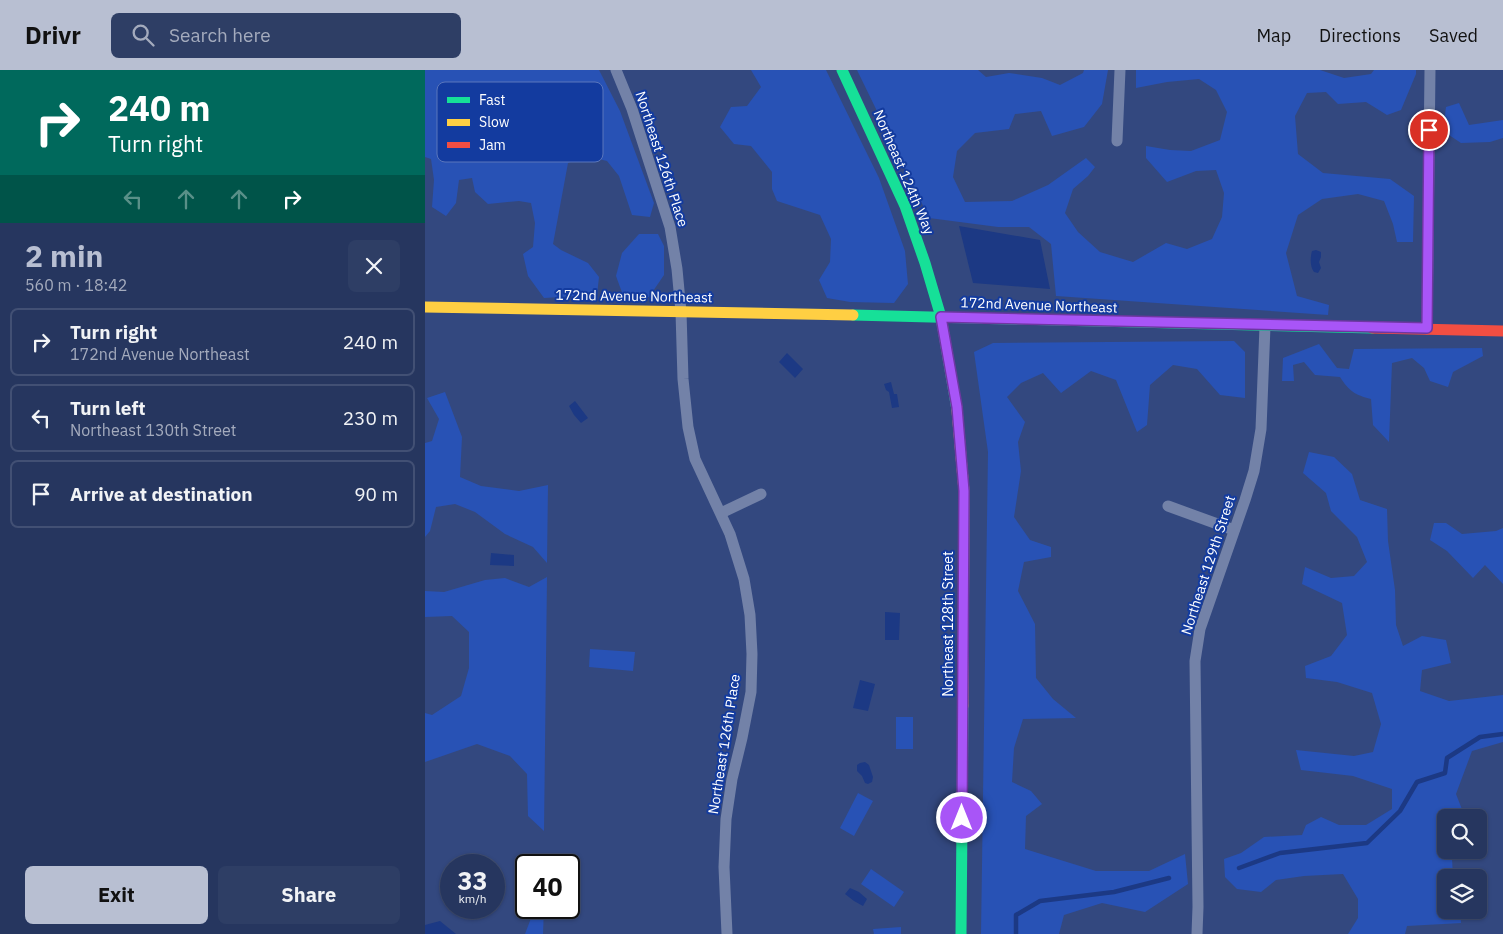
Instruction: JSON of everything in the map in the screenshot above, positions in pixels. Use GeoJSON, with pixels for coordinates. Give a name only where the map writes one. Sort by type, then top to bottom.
{"type":"FeatureCollection","features":[{"type":"Feature","properties":{"kind":"street","name":"Northeast 126th Place"},"geometry":{"type":"LineString","coordinates":[[616,70],[632,109],[670,227],[677,269],[681,312],[683,379],[688,427],[695,459],[730,534],[744,579],[750,615],[751,692],[732,779],[726,819],[724,867],[727,934]]}},
{"type":"Feature","properties":{"kind":"street","name":"Northeast 124th Way"},"geometry":{"type":"LineString","coordinates":[[842,70],[905,206],[941,317]]}},
{"type":"Feature","properties":{"kind":"street"},"geometry":{"type":"LineString","coordinates":[[1117,142],[1120,70]]}},
{"type":"Feature","properties":{"kind":"street"},"geometry":{"type":"LineString","coordinates":[[1427,328],[1430,70]]}},
{"type":"Feature","properties":{"kind":"street","name":"172nd Avenue Northeast"},"geometry":{"type":"LineString","coordinates":[[425,307],[1503,331]]}},
{"type":"Feature","properties":{"kind":"street","name":"Northeast 128th Street"},"geometry":{"type":"LineString","coordinates":[[941,317],[957,407],[964,491],[961,934]]}},
{"type":"Feature","properties":{"kind":"street","name":"Northeast 129th Street"},"geometry":{"type":"LineString","coordinates":[[1197,934],[1195,661],[1200,629],[1254,471],[1261,429],[1265,326]]}},
{"type":"Feature","properties":{"kind":"street"},"geometry":{"type":"LineString","coordinates":[[721,512],[761,494]]}},
{"type":"Feature","properties":{"kind":"street"},"geometry":{"type":"LineString","coordinates":[[1168,506],[1234,530]]}},
{"type":"Feature","properties":{"kind":"shaded area"},"geometry":{"type":"Polygon","coordinates":[[[425,70],[599,70],[620,111],[654,203],[650,217],[632,215],[619,176],[607,161],[603,160],[603,82],[437,82],[437,162],[571,162],[568,163],[553,244],[588,263],[599,277],[597,295],[544,298],[528,276],[523,254],[533,247],[535,223],[531,203],[519,201],[488,204],[475,192],[472,178],[459,180],[456,203],[446,216],[432,207],[434,180],[431,159],[425,157],[425,70]]]}},
{"type":"Feature","properties":{"kind":"shaded area"},"geometry":{"type":"Polygon","coordinates":[[[751,70],[826,70],[879,178],[905,251],[908,284],[894,303],[850,302],[827,298],[819,280],[830,262],[831,239],[820,215],[777,201],[772,189],[772,172],[751,146],[734,144],[720,127],[731,107],[747,106],[761,87],[751,70]]]}},
{"type":"Feature","properties":{"kind":"shaded area"},"geometry":{"type":"Polygon","coordinates":[[[857,70],[978,70],[986,77],[1009,73],[1042,78],[1060,85],[1083,73],[1084,70],[1108,70],[1102,104],[1084,127],[1052,136],[1041,111],[1015,114],[1009,129],[975,133],[957,151],[953,177],[965,202],[1012,201],[1048,185],[1086,158],[1095,167],[1073,189],[1065,213],[1078,232],[1100,252],[1133,262],[1166,243],[1187,249],[1212,239],[1222,217],[1224,193],[1216,170],[1196,171],[1167,182],[1146,158],[1146,146],[1191,151],[1220,140],[1227,112],[1216,90],[1199,79],[1167,82],[1136,88],[1136,70],[1320,70],[1344,78],[1371,74],[1374,70],[1416,70],[1401,110],[1387,115],[1366,102],[1338,104],[1326,92],[1307,93],[1295,116],[1298,154],[1323,173],[1390,179],[1414,196],[1413,242],[1397,242],[1393,224],[1384,201],[1358,194],[1322,199],[1298,215],[1286,253],[1297,296],[1329,305],[1328,315],[1056,296],[1051,244],[1029,227],[998,227],[929,218],[857,70]]]}},
{"type":"Feature","properties":{"kind":"shaded area"},"geometry":{"type":"Polygon","coordinates":[[[1459,103],[1469,125],[1503,120],[1503,138],[1490,142],[1461,143],[1443,131],[1446,107],[1459,103]]]}},
{"type":"Feature","properties":{"kind":"shaded area"},"geometry":{"type":"Polygon","coordinates":[[[959,226],[1040,240],[1050,289],[973,283],[959,226]]]}},
{"type":"Feature","properties":{"kind":"shaded area"},"geometry":{"type":"Polygon","coordinates":[[[639,234],[658,234],[664,246],[664,275],[649,297],[624,298],[616,276],[622,253],[639,234]]]}},
{"type":"Feature","properties":{"kind":"shaded area"},"geometry":{"type":"Polygon","coordinates":[[[1312,251],[1321,252],[1319,262],[1321,268],[1318,273],[1314,272],[1311,262],[1312,251]]]}},
{"type":"Feature","properties":{"kind":"shaded area"},"geometry":{"type":"Polygon","coordinates":[[[1234,341],[1245,352],[1245,398],[1220,395],[1197,369],[1173,365],[1150,385],[1147,425],[1137,432],[1116,380],[1091,371],[1061,393],[1043,373],[1021,383],[1007,397],[1025,422],[1018,442],[1021,471],[1014,517],[1030,540],[1051,547],[1051,557],[1024,562],[1018,591],[1035,624],[1036,678],[1053,699],[1076,718],[1023,719],[1014,748],[1012,782],[1031,791],[1042,804],[1026,816],[1025,849],[1096,871],[1149,871],[1185,854],[1188,884],[1145,912],[1102,903],[1064,915],[1059,934],[981,934],[988,452],[974,352],[993,343],[1234,341]]]}},
{"type":"Feature","properties":{"kind":"shaded area"},"geometry":{"type":"Polygon","coordinates":[[[1319,344],[1337,368],[1349,369],[1354,349],[1482,348],[1483,356],[1453,372],[1448,387],[1430,381],[1424,368],[1412,358],[1392,363],[1389,442],[1373,425],[1371,399],[1353,392],[1340,377],[1315,375],[1304,362],[1293,365],[1294,381],[1282,381],[1283,358],[1319,344]]]}},
{"type":"Feature","properties":{"kind":"shaded area"},"geometry":{"type":"Polygon","coordinates":[[[787,353],[803,369],[795,378],[779,362],[787,353]]]}},
{"type":"Feature","properties":{"kind":"shaded area"},"geometry":{"type":"Polygon","coordinates":[[[891,382],[894,394],[897,394],[899,407],[892,408],[889,392],[884,384],[891,382]]]}},
{"type":"Feature","properties":{"kind":"shaded area"},"geometry":{"type":"Polygon","coordinates":[[[445,392],[462,437],[460,477],[481,486],[519,491],[548,485],[547,563],[533,547],[505,534],[475,512],[455,504],[436,507],[430,531],[425,537],[425,443],[432,441],[439,419],[427,398],[445,392]]]}},
{"type":"Feature","properties":{"kind":"shaded area"},"geometry":{"type":"Polygon","coordinates":[[[575,401],[588,418],[581,423],[569,406],[575,401]]]}},
{"type":"Feature","properties":{"kind":"shaded area"},"geometry":{"type":"Polygon","coordinates":[[[1309,452],[1334,457],[1352,474],[1360,500],[1387,509],[1388,541],[1395,590],[1396,625],[1403,646],[1422,636],[1446,640],[1451,663],[1422,670],[1420,691],[1449,701],[1503,695],[1503,742],[1472,751],[1456,794],[1462,809],[1437,809],[1437,859],[1452,859],[1453,869],[1437,869],[1437,919],[1461,919],[1461,923],[1407,926],[1405,934],[1348,934],[1358,918],[1358,899],[1343,874],[1276,880],[1261,892],[1237,889],[1225,877],[1224,859],[1241,853],[1264,837],[1302,835],[1306,825],[1321,817],[1339,825],[1366,825],[1392,809],[1392,789],[1353,776],[1301,770],[1296,750],[1354,756],[1373,752],[1381,724],[1372,693],[1337,682],[1306,678],[1305,666],[1331,656],[1347,635],[1342,603],[1302,584],[1305,567],[1331,578],[1354,576],[1367,562],[1357,537],[1331,511],[1326,493],[1303,473],[1309,452]]]}},
{"type":"Feature","properties":{"kind":"shaded area"},"geometry":{"type":"Polygon","coordinates":[[[1434,523],[1446,523],[1462,534],[1496,531],[1503,528],[1503,584],[1485,565],[1473,578],[1447,551],[1430,540],[1434,523]]]}},
{"type":"Feature","properties":{"kind":"shaded area"},"geometry":{"type":"Polygon","coordinates":[[[491,553],[514,555],[514,566],[490,565],[491,553]]]}},
{"type":"Feature","properties":{"kind":"shaded area"},"geometry":{"type":"Polygon","coordinates":[[[547,577],[544,831],[528,816],[527,774],[510,756],[477,744],[425,762],[425,713],[432,715],[461,696],[469,668],[469,632],[452,616],[425,617],[425,591],[444,592],[485,580],[505,578],[529,587],[547,577]]]}},
{"type":"Feature","properties":{"kind":"shaded area"},"geometry":{"type":"Polygon","coordinates":[[[885,612],[900,613],[899,640],[885,640],[885,612]]]}},
{"type":"Feature","properties":{"kind":"shaded area"},"geometry":{"type":"Polygon","coordinates":[[[590,649],[635,652],[633,671],[589,667],[590,649]]]}},
{"type":"Feature","properties":{"kind":"shaded area"},"geometry":{"type":"Polygon","coordinates":[[[860,680],[875,684],[868,711],[853,708],[860,680]]]}},
{"type":"Feature","properties":{"kind":"shaded area"},"geometry":{"type":"Polygon","coordinates":[[[896,717],[913,717],[913,749],[896,749],[896,717]]]}},
{"type":"Feature","properties":{"kind":"shaded area"},"geometry":{"type":"Polygon","coordinates":[[[865,762],[869,765],[873,777],[872,782],[868,784],[865,783],[857,771],[857,765],[865,762]]]}},
{"type":"Feature","properties":{"kind":"shaded area"},"geometry":{"type":"Polygon","coordinates":[[[858,793],[873,801],[854,836],[840,828],[858,793]]]}},
{"type":"Feature","properties":{"kind":"shaded area"},"geometry":{"type":"Polygon","coordinates":[[[871,869],[904,892],[894,907],[861,884],[871,869]]]}},
{"type":"Feature","properties":{"kind":"shaded area"},"geometry":{"type":"Polygon","coordinates":[[[850,888],[859,892],[867,899],[863,906],[845,894],[850,888]]]}},
{"type":"Feature","properties":{"kind":"shaded area"},"geometry":{"type":"Polygon","coordinates":[[[531,919],[544,919],[543,934],[525,934],[531,919]]]}},
{"type":"Feature","properties":{"kind":"shaded area"},"geometry":{"type":"Polygon","coordinates":[[[440,921],[456,934],[425,934],[425,925],[440,921]]]}},
{"type":"Feature","properties":{"kind":"shaded area"},"geometry":{"type":"Polygon","coordinates":[[[901,927],[901,934],[874,934],[873,929],[901,927]]]}},
{"type":"Feature","properties":{"kind":"waterway"},"geometry":{"type":"LineString","coordinates":[[1239,868],[1280,853],[1367,843],[1400,811],[1417,782],[1445,773],[1447,758],[1480,737],[1503,734]]}},
{"type":"Feature","properties":{"kind":"waterway"},"geometry":{"type":"LineString","coordinates":[[1016,934],[1016,915],[1040,901],[1114,892],[1169,878]]}},
{"type":"Feature","properties":{"kind":"traffic: fast"},"geometry":{"type":"LineString","coordinates":[[842,70],[905,206],[925,263],[941,317],[957,410]]}},
{"type":"Feature","properties":{"kind":"traffic: fast"},"geometry":{"type":"LineString","coordinates":[[853,315],[1372,328]]}},
{"type":"Feature","properties":{"kind":"traffic: fast"},"geometry":{"type":"LineString","coordinates":[[961,934],[963,706]]}},
{"type":"Feature","properties":{"kind":"traffic: slow"},"geometry":{"type":"LineString","coordinates":[[425,307],[853,315]]}},
{"type":"Feature","properties":{"kind":"traffic: slow"},"geometry":{"type":"LineString","coordinates":[[957,410],[964,491],[963,706]]}},
{"type":"Feature","properties":{"kind":"traffic: jam"},"geometry":{"type":"LineString","coordinates":[[1372,328],[1503,331]]}},
{"type":"Feature","properties":{"kind":"route"},"geometry":{"type":"LineString","coordinates":[[962,818],[964,491],[957,407],[941,317],[1265,326],[1427,328],[1429,130]]}}]}
